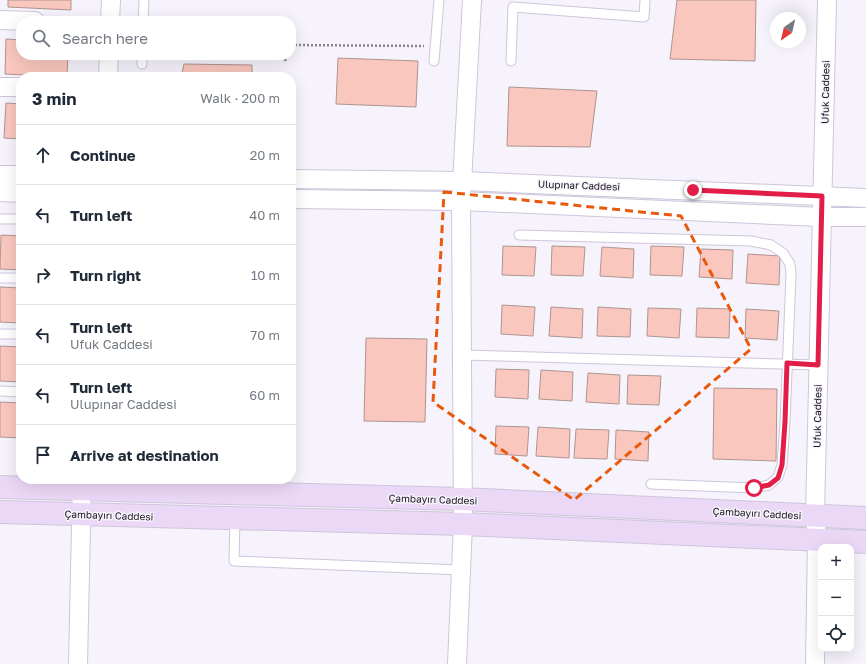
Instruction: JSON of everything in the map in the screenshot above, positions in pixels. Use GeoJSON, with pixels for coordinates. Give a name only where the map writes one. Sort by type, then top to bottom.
{"type":"FeatureCollection","features":[{"type":"Feature","properties":{"kind":"main road","name":"Çambayırı Caddesi"},"geometry":{"type":"LineString","coordinates":[[0,487],[82,484],[462,499],[866,518]]}},
{"type":"Feature","properties":{"kind":"main road","name":"Çambayırı Caddesi"},"geometry":{"type":"LineString","coordinates":[[0,512],[463,524],[866,542]]}},
{"type":"Feature","properties":{"kind":"street"},"geometry":{"type":"LineString","coordinates":[[110,16],[111,0]]}},
{"type":"Feature","properties":{"kind":"street"},"geometry":{"type":"LineString","coordinates":[[457,664],[463,524],[461,201],[472,0]]}},
{"type":"Feature","properties":{"kind":"street","name":"Ufuk Caddesi"},"geometry":{"type":"LineString","coordinates":[[815,664],[817,539],[815,515],[827,0]]}},
{"type":"Feature","properties":{"kind":"street"},"geometry":{"type":"LineString","coordinates":[[0,20],[16,20]]}},
{"type":"Feature","properties":{"kind":"street"},"geometry":{"type":"LineString","coordinates":[[108,72],[109,60]]}},
{"type":"Feature","properties":{"kind":"street"},"geometry":{"type":"LineString","coordinates":[[0,87],[16,87]]}},
{"type":"Feature","properties":{"kind":"street"},"geometry":{"type":"LineString","coordinates":[[0,175],[16,175]]}},
{"type":"Feature","properties":{"kind":"street","name":"Ulupınar Caddesi"},"geometry":{"type":"LineString","coordinates":[[296,179],[463,181],[866,198]]}},
{"type":"Feature","properties":{"kind":"street"},"geometry":{"type":"LineString","coordinates":[[0,192],[16,193]]}},
{"type":"Feature","properties":{"kind":"street","name":"Ulupınar Caddesi"},"geometry":{"type":"LineString","coordinates":[[296,199],[461,201],[821,217],[866,217]]}},
{"type":"Feature","properties":{"kind":"street"},"geometry":{"type":"LineString","coordinates":[[78,664],[82,484]]}},
{"type":"Feature","properties":{"kind":"lane"},"geometry":{"type":"LineString","coordinates":[[143,16],[144,0]]}},
{"type":"Feature","properties":{"kind":"lane"},"geometry":{"type":"LineString","coordinates":[[434,61],[440,0]]}},
{"type":"Feature","properties":{"kind":"lane"},"geometry":{"type":"LineString","coordinates":[[512,61],[512,7],[644,17],[645,0]]}},
{"type":"Feature","properties":{"kind":"lane"},"geometry":{"type":"LineString","coordinates":[[0,218],[16,219]]}},
{"type":"Feature","properties":{"kind":"lane"},"geometry":{"type":"LineString","coordinates":[[519,235],[751,242],[771,245],[783,252],[790,264],[785,422],[782,465],[778,478],[769,485],[754,488],[651,484]]}},
{"type":"Feature","properties":{"kind":"lane"},"geometry":{"type":"LineString","coordinates":[[0,278],[16,278]]}},
{"type":"Feature","properties":{"kind":"lane"},"geometry":{"type":"LineString","coordinates":[[0,334],[16,334]]}},
{"type":"Feature","properties":{"kind":"lane"},"geometry":{"type":"LineString","coordinates":[[462,355],[818,365]]}},
{"type":"Feature","properties":{"kind":"lane"},"geometry":{"type":"LineString","coordinates":[[0,391],[16,392]]}},
{"type":"Feature","properties":{"kind":"lane"},"geometry":{"type":"LineString","coordinates":[[234,518],[234,561],[461,570]]}},
{"type":"Feature","properties":{"kind":"path"},"geometry":{"type":"LineString","coordinates":[[296,45],[435,46]]}},
{"type":"Feature","properties":{"kind":"highlighted area"},"geometry":{"type":"Polygon","coordinates":[[[444,192],[681,216],[751,349],[574,500],[433,402],[444,192]]]}},
{"type":"Feature","properties":{"kind":"building"},"geometry":{"type":"Polygon","coordinates":[[[8,0],[71,0],[71,10],[8,7],[8,0]]]}},
{"type":"Feature","properties":{"kind":"building"},"geometry":{"type":"Polygon","coordinates":[[[677,0],[756,0],[755,61],[670,59],[677,0]]]}},
{"type":"Feature","properties":{"kind":"building"},"geometry":{"type":"Polygon","coordinates":[[[6,39],[16,40],[16,60],[68,60],[67,72],[16,72],[16,75],[5,74],[6,39]]]}},
{"type":"Feature","properties":{"kind":"building"},"geometry":{"type":"Polygon","coordinates":[[[338,58],[418,61],[416,107],[336,104],[338,58]]]}},
{"type":"Feature","properties":{"kind":"building"},"geometry":{"type":"Polygon","coordinates":[[[184,64],[252,65],[252,72],[182,72],[184,64]]]}},
{"type":"Feature","properties":{"kind":"building"},"geometry":{"type":"Polygon","coordinates":[[[509,87],[597,91],[590,147],[507,146],[509,87]]]}},
{"type":"Feature","properties":{"kind":"building"},"geometry":{"type":"Polygon","coordinates":[[[6,103],[16,104],[16,139],[4,138],[6,103]]]}},
{"type":"Feature","properties":{"kind":"building"},"geometry":{"type":"Polygon","coordinates":[[[1,235],[16,236],[16,270],[0,269],[1,235]]]}},
{"type":"Feature","properties":{"kind":"building"},"geometry":{"type":"Polygon","coordinates":[[[503,246],[536,247],[534,276],[502,275],[503,246]]]}},
{"type":"Feature","properties":{"kind":"building"},"geometry":{"type":"Polygon","coordinates":[[[552,246],[585,247],[583,276],[551,275],[552,246]]]}},
{"type":"Feature","properties":{"kind":"building"},"geometry":{"type":"Polygon","coordinates":[[[651,246],[684,247],[682,276],[650,275],[651,246]]]}},
{"type":"Feature","properties":{"kind":"building"},"geometry":{"type":"Polygon","coordinates":[[[602,247],[634,249],[633,278],[600,276],[602,247]]]}},
{"type":"Feature","properties":{"kind":"building"},"geometry":{"type":"Polygon","coordinates":[[[701,249],[733,250],[732,279],[699,277],[701,249]]]}},
{"type":"Feature","properties":{"kind":"building"},"geometry":{"type":"Polygon","coordinates":[[[748,254],[780,256],[779,285],[746,283],[748,254]]]}},
{"type":"Feature","properties":{"kind":"building"},"geometry":{"type":"Polygon","coordinates":[[[0,287],[16,288],[16,323],[0,322],[0,287]]]}},
{"type":"Feature","properties":{"kind":"building"},"geometry":{"type":"Polygon","coordinates":[[[502,305],[535,307],[533,336],[501,334],[502,305]]]}},
{"type":"Feature","properties":{"kind":"building"},"geometry":{"type":"Polygon","coordinates":[[[551,307],[583,309],[582,338],[549,336],[551,307]]]}},
{"type":"Feature","properties":{"kind":"building"},"geometry":{"type":"Polygon","coordinates":[[[598,307],[631,309],[630,337],[597,336],[598,307]]]}},
{"type":"Feature","properties":{"kind":"building"},"geometry":{"type":"Polygon","coordinates":[[[648,308],[681,309],[679,338],[647,336],[648,308]]]}},
{"type":"Feature","properties":{"kind":"building"},"geometry":{"type":"Polygon","coordinates":[[[697,308],[730,309],[729,338],[696,337],[697,308]]]}},
{"type":"Feature","properties":{"kind":"building"},"geometry":{"type":"Polygon","coordinates":[[[746,309],[779,311],[777,340],[745,338],[746,309]]]}},
{"type":"Feature","properties":{"kind":"building"},"geometry":{"type":"Polygon","coordinates":[[[366,338],[427,339],[425,422],[364,421],[366,338]]]}},
{"type":"Feature","properties":{"kind":"building"},"geometry":{"type":"Polygon","coordinates":[[[0,346],[16,347],[16,382],[0,381],[0,346]]]}},
{"type":"Feature","properties":{"kind":"building"},"geometry":{"type":"Polygon","coordinates":[[[496,369],[529,370],[528,399],[495,397],[496,369]]]}},
{"type":"Feature","properties":{"kind":"building"},"geometry":{"type":"Polygon","coordinates":[[[541,370],[573,372],[572,401],[539,399],[541,370]]]}},
{"type":"Feature","properties":{"kind":"building"},"geometry":{"type":"Polygon","coordinates":[[[588,373],[620,375],[619,404],[586,402],[588,373]]]}},
{"type":"Feature","properties":{"kind":"building"},"geometry":{"type":"Polygon","coordinates":[[[628,375],[661,376],[659,405],[627,404],[628,375]]]}},
{"type":"Feature","properties":{"kind":"building"},"geometry":{"type":"Polygon","coordinates":[[[714,388],[777,389],[776,461],[713,459],[714,388]]]}},
{"type":"Feature","properties":{"kind":"building"},"geometry":{"type":"Polygon","coordinates":[[[0,402],[16,403],[16,438],[0,437],[0,402]]]}},
{"type":"Feature","properties":{"kind":"building"},"geometry":{"type":"Polygon","coordinates":[[[496,426],[529,427],[527,456],[495,454],[496,426]]]}},
{"type":"Feature","properties":{"kind":"building"},"geometry":{"type":"Polygon","coordinates":[[[538,427],[570,429],[569,458],[536,456],[538,427]]]}},
{"type":"Feature","properties":{"kind":"building"},"geometry":{"type":"Polygon","coordinates":[[[576,429],[609,430],[607,459],[574,458],[576,429]]]}},
{"type":"Feature","properties":{"kind":"building"},"geometry":{"type":"Polygon","coordinates":[[[616,430],[649,432],[648,461],[615,459],[616,430]]]}},
{"type":"Feature","properties":{"kind":"route"},"geometry":{"type":"LineString","coordinates":[[693,190],[822,196],[818,365],[787,363],[782,465],[778,478],[769,485],[754,488]]}}]}
